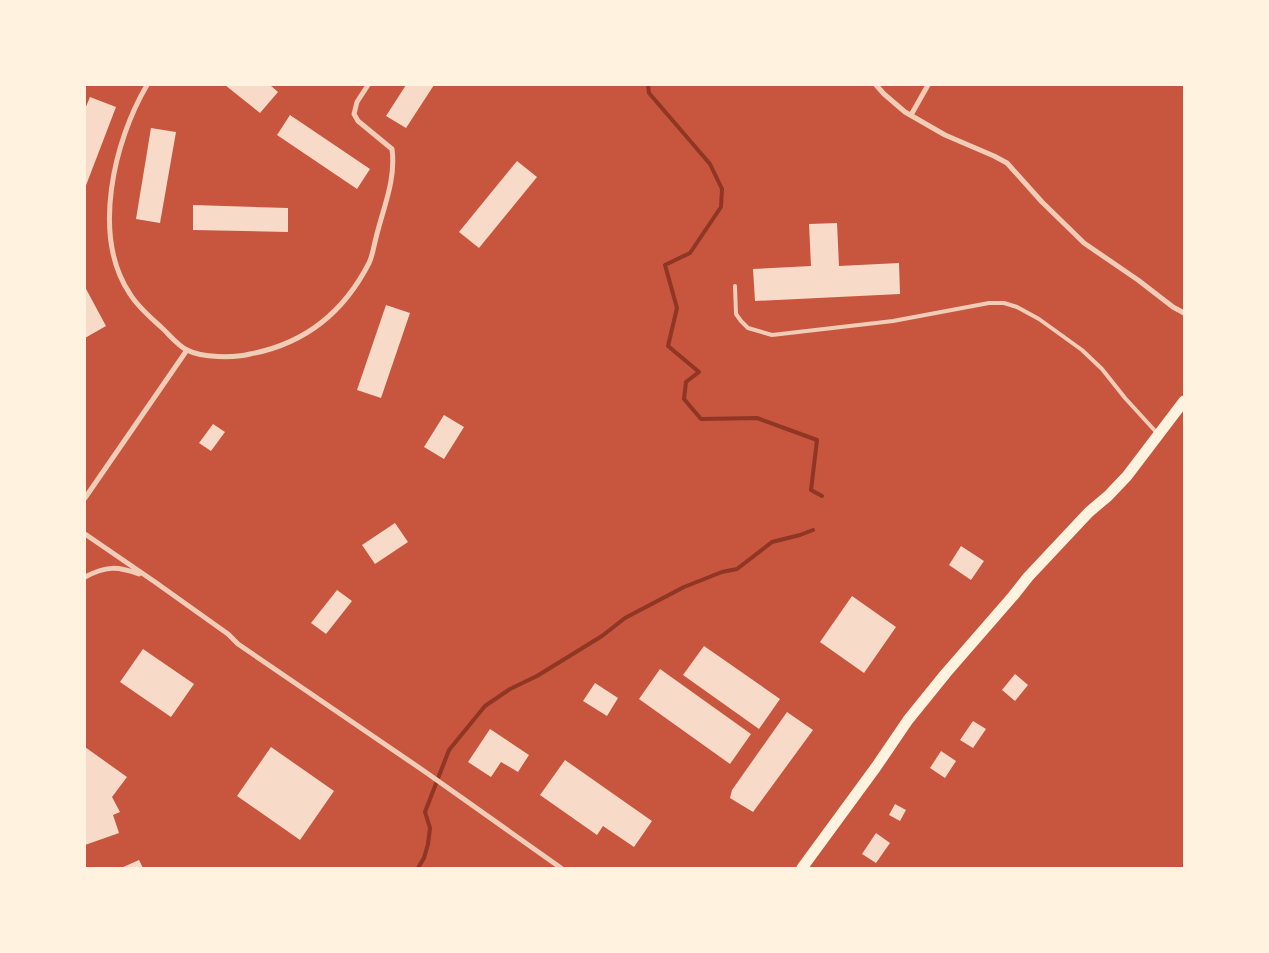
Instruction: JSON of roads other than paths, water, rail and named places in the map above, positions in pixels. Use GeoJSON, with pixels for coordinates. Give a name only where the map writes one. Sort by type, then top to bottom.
{"type":"FeatureCollection","features":[{"type":"Feature","properties":{"kind":"main road"},"geometry":{"type":"LineString","coordinates":[[802,868],[908,720],[946,673],[1014,596],[1028,577],[1127,476],[1184,401]]}},
{"type":"Feature","properties":{"kind":"street"},"geometry":{"type":"LineString","coordinates":[[147,85],[127,125],[113,176],[110,199],[112,244],[121,277],[130,295],[146,313],[187,350],[214,356],[238,357],[274,349],[309,332],[327,319],[350,293],[369,262],[392,182],[394,162],[392,150],[358,121],[354,114],[357,102],[368,85]]}},
{"type":"Feature","properties":{"kind":"street"},"geometry":{"type":"LineString","coordinates":[[876,85],[884,94],[911,115],[946,135],[1007,163],[1042,202],[1084,243],[1184,313]]}},
{"type":"Feature","properties":{"kind":"street"},"geometry":{"type":"LineString","coordinates":[[911,115],[928,85]]}},
{"type":"Feature","properties":{"kind":"street"},"geometry":{"type":"LineString","coordinates":[[85,498],[187,350]]}},
{"type":"Feature","properties":{"kind":"street"},"geometry":{"type":"LineString","coordinates":[[85,534],[228,634],[238,644],[424,771],[560,868]]}},
{"type":"Feature","properties":{"kind":"street"},"geometry":{"type":"LineString","coordinates":[[85,577],[101,569],[111,568],[128,570],[150,579]]}},
{"type":"Feature","properties":{"kind":"lane"},"geometry":{"type":"LineString","coordinates":[[734,286],[736,314],[741,321],[748,328],[772,335],[893,321],[988,303],[1004,303],[1018,307],[1039,319],[1082,350],[1102,369],[1158,435]]}},
{"type":"Feature","properties":{"kind":"waterway"},"geometry":{"type":"LineString","coordinates":[[648,85],[649,93],[710,164],[722,189],[721,207],[690,253],[665,265],[677,308],[668,346],[699,372],[686,382],[684,399],[701,419],[757,418],[817,440],[811,490],[822,496]]}},
{"type":"Feature","properties":{"kind":"waterway"},"geometry":{"type":"LineString","coordinates":[[418,868],[424,858],[428,844],[430,828],[425,812],[449,750],[485,706],[510,689],[537,676],[602,636],[625,618],[684,587],[722,572],[737,569],[772,542],[813,530]]}}]}
